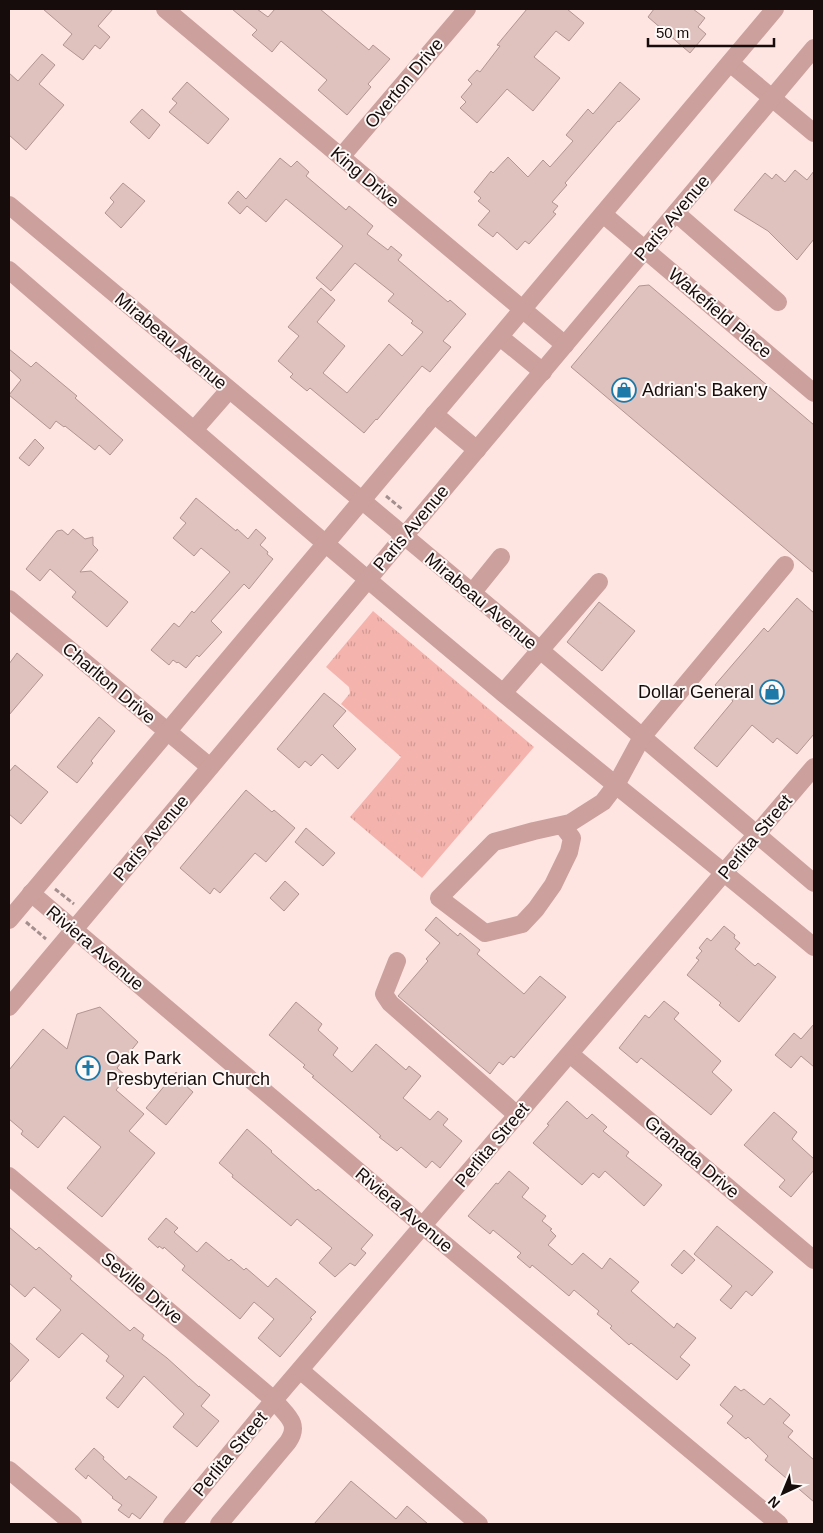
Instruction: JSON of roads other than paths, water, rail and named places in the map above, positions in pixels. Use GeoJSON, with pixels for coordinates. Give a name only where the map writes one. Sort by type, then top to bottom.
{"type":"FeatureCollection","features":[{"type":"Feature","properties":{"kind":"street","name":"King Drive"},"geometry":{"type":"LineString","coordinates":[[166,9],[565,345]]}},
{"type":"Feature","properties":{"kind":"street","name":"Overton Drive"},"geometry":{"type":"LineString","coordinates":[[341,157],[467,9]]}},
{"type":"Feature","properties":{"kind":"street"},"geometry":{"type":"LineString","coordinates":[[17,921],[31,893],[775,9]]}},
{"type":"Feature","properties":{"kind":"street","name":"Paris Avenue"},"geometry":{"type":"LineString","coordinates":[[9,1007],[404,536],[441,506],[477,450],[814,48]]}},
{"type":"Feature","properties":{"kind":"street"},"geometry":{"type":"LineString","coordinates":[[730,62],[814,133]]}},
{"type":"Feature","properties":{"kind":"street","name":"Mirabeau Avenue"},"geometry":{"type":"LineString","coordinates":[[9,205],[472,592],[814,883]]}},
{"type":"Feature","properties":{"kind":"street"},"geometry":{"type":"LineString","coordinates":[[676,213],[778,302]]}},
{"type":"Feature","properties":{"kind":"street","name":"Wakefield Place"},"geometry":{"type":"LineString","coordinates":[[603,214],[814,393]]}},
{"type":"Feature","properties":{"kind":"street"},"geometry":{"type":"LineString","coordinates":[[9,270],[325,543],[503,693],[814,947]]}},
{"type":"Feature","properties":{"kind":"street"},"geometry":{"type":"LineString","coordinates":[[500,337],[543,372]]}},
{"type":"Feature","properties":{"kind":"street"},"geometry":{"type":"LineString","coordinates":[[194,430],[229,390]]}},
{"type":"Feature","properties":{"kind":"street"},"geometry":{"type":"LineString","coordinates":[[434,414],[477,450]]}},
{"type":"Feature","properties":{"kind":"street"},"geometry":{"type":"LineString","coordinates":[[472,592],[501,557]]}},
{"type":"Feature","properties":{"kind":"street"},"geometry":{"type":"LineString","coordinates":[[562,825],[572,838],[569,852],[553,886],[522,924],[485,933],[439,898],[494,842],[534,831],[570,823],[603,802],[616,785],[642,737],[785,565]]}},
{"type":"Feature","properties":{"kind":"street"},"geometry":{"type":"LineString","coordinates":[[503,693],[599,582]]}},
{"type":"Feature","properties":{"kind":"street","name":"Charlton Drive"},"geometry":{"type":"LineString","coordinates":[[9,599],[210,767]]}},
{"type":"Feature","properties":{"kind":"street","name":"Perlita Street"},"geometry":{"type":"LineString","coordinates":[[179,1522],[274,1400],[814,768]]}},
{"type":"Feature","properties":{"kind":"street","name":"Riviera Avenue"},"geometry":{"type":"LineString","coordinates":[[31,893],[423,1226],[779,1524]]}},
{"type":"Feature","properties":{"kind":"street"},"geometry":{"type":"LineString","coordinates":[[397,961],[384,994],[390,1003],[518,1115]]}},
{"type":"Feature","properties":{"kind":"street","name":"Granada Drive"},"geometry":{"type":"LineString","coordinates":[[570,1054],[814,1260]]}},
{"type":"Feature","properties":{"kind":"street","name":"Seville Drive"},"geometry":{"type":"LineString","coordinates":[[9,1176],[274,1400],[293,1423],[293,1435],[219,1524]]}},
{"type":"Feature","properties":{"kind":"street"},"geometry":{"type":"LineString","coordinates":[[300,1370],[479,1524]]}},
{"type":"Feature","properties":{"kind":"street"},"geometry":{"type":"LineString","coordinates":[[9,1470],[74,1524]]}},
{"type":"Feature","properties":{"kind":"place","name":"Adrian's Bakery"},"geometry":{"type":"Point","coordinates":[624,390]}},
{"type":"Feature","properties":{"kind":"place","name":"Dollar General"},"geometry":{"type":"Point","coordinates":[772,692]}},
{"type":"Feature","properties":{"kind":"place","name":"Oak Park Presbyterian Church"},"geometry":{"type":"Point","coordinates":[88,1068]}}]}
